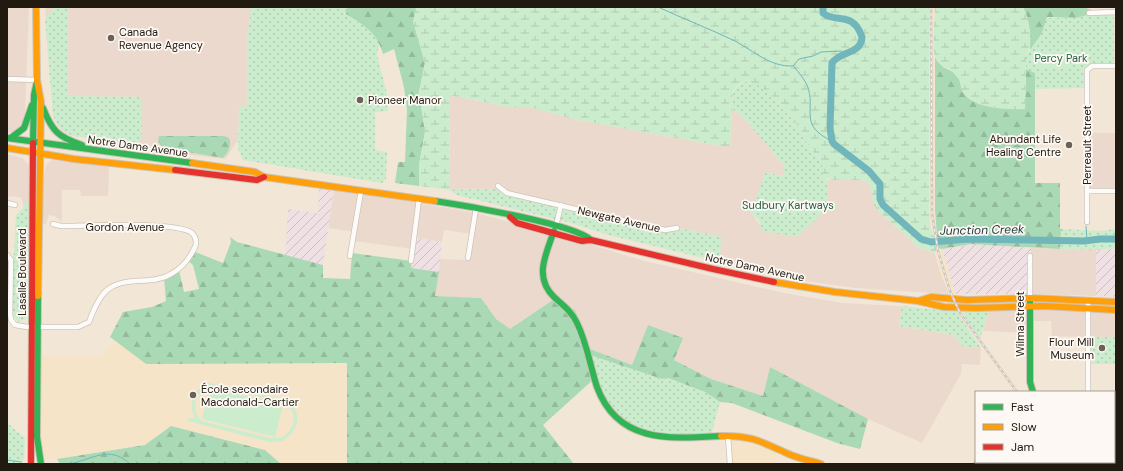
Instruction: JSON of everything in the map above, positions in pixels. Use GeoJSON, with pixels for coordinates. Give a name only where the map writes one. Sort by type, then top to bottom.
{"type":"FeatureCollection","features":[{"type":"Feature","properties":{"kind":"main road","name":"Lasalle Boulevard"},"geometry":{"type":"LineString","coordinates":[[36,7],[37,80],[34,100],[33,152],[37,437],[41,464]]}},
{"type":"Feature","properties":{"kind":"main road","name":"Lasalle Boulevard"},"geometry":{"type":"LineString","coordinates":[[31,464],[41,143],[41,102],[37,80]]}},
{"type":"Feature","properties":{"kind":"main road"},"geometry":{"type":"LineString","coordinates":[[9,138],[21,134],[25,128],[34,100]]}},
{"type":"Feature","properties":{"kind":"main road"},"geometry":{"type":"LineString","coordinates":[[41,102],[54,133],[62,138],[95,150]]}},
{"type":"Feature","properties":{"kind":"main road","name":"Notre Dame Avenue"},"geometry":{"type":"LineString","coordinates":[[9,138],[255,172],[264,178]]}},
{"type":"Feature","properties":{"kind":"main road","name":"Notre Dame Avenue"},"geometry":{"type":"LineString","coordinates":[[7,148],[257,180],[264,178],[419,198],[476,208],[510,217],[520,217],[586,235],[591,240]]}},
{"type":"Feature","properties":{"kind":"main road","name":"Notre Dame Avenue"},"geometry":{"type":"LineString","coordinates":[[510,217],[517,223],[582,241],[591,240],[770,282],[848,295],[918,301],[929,306],[1030,306],[1116,310]]}},
{"type":"Feature","properties":{"kind":"main road"},"geometry":{"type":"LineString","coordinates":[[556,226],[543,264],[543,282],[550,293],[572,312],[586,345],[597,389],[604,404],[614,416],[632,430],[649,436],[667,438],[744,436],[757,439],[805,462],[821,464]]}},
{"type":"Feature","properties":{"kind":"main road","name":"Notre Dame Avenue"},"geometry":{"type":"LineString","coordinates":[[918,301],[931,297],[967,300],[1030,298],[1116,302]]}},
{"type":"Feature","properties":{"kind":"main road","name":"Wilma Street"},"geometry":{"type":"LineString","coordinates":[[1030,298],[1030,382],[1032,391]]}},
{"type":"Feature","properties":{"kind":"street"},"geometry":{"type":"LineString","coordinates":[[1089,13],[1116,12]]}},
{"type":"Feature","properties":{"kind":"street","name":"Perreault Street"},"geometry":{"type":"LineString","coordinates":[[1087,222],[1087,74],[1089,68],[1095,66],[1116,66]]}},
{"type":"Feature","properties":{"kind":"street"},"geometry":{"type":"LineString","coordinates":[[7,79],[37,80]]}},
{"type":"Feature","properties":{"kind":"street","name":"Newgate Avenue"},"geometry":{"type":"LineString","coordinates":[[498,186],[507,193],[665,230],[677,228]]}},
{"type":"Feature","properties":{"kind":"street"},"geometry":{"type":"LineString","coordinates":[[350,256],[361,191]]}},
{"type":"Feature","properties":{"kind":"street"},"geometry":{"type":"LineString","coordinates":[[1087,191],[1116,191]]}},
{"type":"Feature","properties":{"kind":"street"},"geometry":{"type":"LineString","coordinates":[[411,261],[419,198]]}},
{"type":"Feature","properties":{"kind":"street"},"geometry":{"type":"LineString","coordinates":[[7,203],[15,205]]}},
{"type":"Feature","properties":{"kind":"street"},"geometry":{"type":"LineString","coordinates":[[556,226],[561,205]]}},
{"type":"Feature","properties":{"kind":"street"},"geometry":{"type":"LineString","coordinates":[[468,258],[476,208]]}},
{"type":"Feature","properties":{"kind":"street","name":"Gordon Avenue"},"geometry":{"type":"LineString","coordinates":[[35,326],[84,325],[89,322],[102,295],[110,288],[125,282],[162,278],[178,270],[194,249],[196,243],[195,236],[188,230],[162,226],[61,226],[52,224]]}},
{"type":"Feature","properties":{"kind":"street"},"geometry":{"type":"LineString","coordinates":[[7,255],[11,260],[11,320],[16,326],[35,326]]}},
{"type":"Feature","properties":{"kind":"street","name":"Wilma Street"},"geometry":{"type":"LineString","coordinates":[[1030,256],[1030,298]]}},
{"type":"Feature","properties":{"kind":"street"},"geometry":{"type":"LineString","coordinates":[[1088,301],[1088,391]]}},
{"type":"Feature","properties":{"kind":"street"},"geometry":{"type":"LineString","coordinates":[[728,436],[730,464]]}},
{"type":"Feature","properties":{"kind":"shaded area"},"geometry":{"type":"Polygon","coordinates":[[[7,7],[29,7],[25,112],[22,127],[18,132],[7,132],[7,7]]]}},
{"type":"Feature","properties":{"kind":"shaded area"},"geometry":{"type":"Polygon","coordinates":[[[45,7],[251,7],[247,41],[247,106],[239,107],[238,140],[227,157],[225,159],[191,155],[139,143],[122,143],[73,136],[62,131],[56,123],[53,114],[45,7]]]}},
{"type":"Feature","properties":{"kind":"shaded area"},"geometry":{"type":"Polygon","coordinates":[[[929,7],[935,7],[935,210],[937,232],[935,237],[932,232],[929,210],[929,7]]]}},
{"type":"Feature","properties":{"kind":"shaded area"},"geometry":{"type":"Polygon","coordinates":[[[449,95],[509,107],[529,107],[578,120],[721,146],[730,146],[732,109],[743,117],[785,167],[782,176],[765,172],[753,215],[761,227],[817,219],[824,206],[828,206],[828,180],[863,179],[869,183],[879,212],[920,248],[935,253],[940,272],[949,294],[855,288],[798,280],[720,262],[720,237],[683,229],[671,230],[507,193],[501,189],[450,190],[449,95]]]}},
{"type":"Feature","properties":{"kind":"shaded area"},"geometry":{"type":"Polygon","coordinates":[[[1087,133],[1115,133],[1115,191],[1087,191],[1087,133]]]}},
{"type":"Feature","properties":{"kind":"shaded area"},"geometry":{"type":"Polygon","coordinates":[[[7,154],[22,158],[29,165],[29,203],[23,203],[21,198],[18,197],[7,196],[7,154]]]}},
{"type":"Feature","properties":{"kind":"shaded area"},"geometry":{"type":"Polygon","coordinates":[[[52,160],[109,166],[108,196],[81,196],[80,190],[62,190],[62,222],[55,216],[49,215],[46,224],[40,224],[40,195],[46,165],[52,160]]]}},
{"type":"Feature","properties":{"kind":"shaded area"},"geometry":{"type":"Polygon","coordinates":[[[319,188],[334,189],[323,265],[285,256],[288,209],[318,213],[319,188]]]}},
{"type":"Feature","properties":{"kind":"shaded area"},"geometry":{"type":"Polygon","coordinates":[[[334,189],[476,213],[582,241],[591,240],[592,245],[645,261],[784,293],[843,303],[902,306],[899,326],[954,335],[963,347],[981,348],[980,365],[962,364],[961,374],[922,443],[868,419],[770,368],[763,396],[711,379],[674,360],[648,325],[632,365],[590,349],[575,310],[510,330],[496,319],[481,298],[435,296],[440,259],[468,260],[472,234],[444,230],[442,242],[415,238],[413,249],[354,241],[356,232],[328,228],[334,189]]]}},
{"type":"Feature","properties":{"kind":"shaded area"},"geometry":{"type":"Polygon","coordinates":[[[414,238],[442,242],[439,272],[411,268],[414,238]]]}},
{"type":"Feature","properties":{"kind":"shaded area"},"geometry":{"type":"Polygon","coordinates":[[[971,244],[1020,246],[1031,248],[1031,294],[955,294],[942,249],[971,244]]]}},
{"type":"Feature","properties":{"kind":"shaded area"},"geometry":{"type":"Polygon","coordinates":[[[938,248],[942,249],[957,299],[951,299],[940,272],[935,253],[938,248]]]}},
{"type":"Feature","properties":{"kind":"shaded area"},"geometry":{"type":"Polygon","coordinates":[[[1031,248],[1096,250],[1096,296],[1031,294],[1031,248]]]}},
{"type":"Feature","properties":{"kind":"shaded area"},"geometry":{"type":"Polygon","coordinates":[[[1116,248],[1116,297],[1096,296],[1096,250],[1116,248]]]}},
{"type":"Feature","properties":{"kind":"shaded area"},"geometry":{"type":"Polygon","coordinates":[[[1036,306],[1116,312],[1116,338],[1052,336],[1051,321],[1031,321],[1031,333],[983,331],[990,308],[1036,306]]]}},
{"type":"Feature","properties":{"kind":"shaded area"},"geometry":{"type":"Polygon","coordinates":[[[960,307],[973,330],[1020,390],[1032,391],[1013,391],[957,312],[960,307]]]}},
{"type":"Feature","properties":{"kind":"shaded area","name":"École secondaire Macdonald-Cartier"},"geometry":{"type":"Polygon","coordinates":[[[114,341],[146,364],[347,363],[347,464],[281,464],[265,450],[172,426],[145,445],[57,459],[44,459],[40,438],[40,355],[102,356],[114,341]]]}},
{"type":"Feature","properties":{"kind":"shaded area"},"geometry":{"type":"Polygon","coordinates":[[[739,435],[778,448],[776,464],[730,464],[729,436],[739,435]]]}},
{"type":"Feature","properties":{"kind":"green space"},"geometry":{"type":"Polygon","coordinates":[[[55,7],[68,7],[67,96],[141,97],[142,133],[139,143],[72,136],[60,128],[53,116],[45,19],[55,7]]]}},
{"type":"Feature","properties":{"kind":"green space"},"geometry":{"type":"Polygon","coordinates":[[[251,7],[347,7],[346,14],[369,29],[380,42],[377,55],[388,98],[388,111],[375,112],[375,150],[387,152],[386,179],[382,183],[243,160],[238,149],[239,107],[247,106],[247,41],[251,7]]]}},
{"type":"Feature","properties":{"kind":"green space"},"geometry":{"type":"Polygon","coordinates":[[[347,7],[416,7],[414,22],[425,63],[419,92],[425,132],[419,165],[419,186],[395,183],[398,162],[405,162],[407,110],[404,87],[394,49],[383,54],[374,35],[346,14],[347,7]]]}},
{"type":"Feature","properties":{"kind":"green space"},"geometry":{"type":"Polygon","coordinates":[[[416,7],[929,7],[929,210],[930,227],[937,245],[935,253],[920,248],[879,212],[874,205],[869,183],[857,180],[833,180],[822,176],[822,163],[803,138],[802,131],[789,114],[770,94],[760,86],[750,82],[741,83],[733,91],[730,146],[721,146],[578,120],[529,107],[509,107],[449,95],[450,190],[419,186],[419,165],[425,132],[419,92],[425,63],[413,22],[416,7]]]}},
{"type":"Feature","properties":{"kind":"green space"},"geometry":{"type":"Polygon","coordinates":[[[935,7],[1023,7],[1028,18],[1030,32],[1030,45],[1026,56],[1025,109],[1010,109],[983,105],[969,99],[964,94],[956,74],[940,64],[935,57],[935,7]]]}},
{"type":"Feature","properties":{"kind":"green space"},"geometry":{"type":"Polygon","coordinates":[[[1023,7],[1083,7],[1098,12],[1076,18],[1047,17],[1042,33],[1030,50],[1029,25],[1023,7]]]}},
{"type":"Feature","properties":{"kind":"green space","name":"Percy Park"},"geometry":{"type":"Polygon","coordinates":[[[1114,12],[1114,66],[1089,68],[1087,88],[1035,89],[1035,73],[1026,69],[1026,56],[1042,33],[1046,18],[1076,18],[1089,13],[1114,12]]]}},
{"type":"Feature","properties":{"kind":"green space"},"geometry":{"type":"Polygon","coordinates":[[[1038,53],[1068,54],[1070,55],[1070,67],[1038,68],[1038,53]]]}},
{"type":"Feature","properties":{"kind":"green space"},"geometry":{"type":"Polygon","coordinates":[[[935,57],[943,67],[953,72],[960,80],[963,93],[979,104],[996,108],[1025,109],[1026,69],[1035,73],[1035,183],[1060,183],[1060,249],[971,244],[942,249],[938,248],[935,210],[935,57]]]}},
{"type":"Feature","properties":{"kind":"green space","name":"Sudbury Kartways"},"geometry":{"type":"Polygon","coordinates":[[[745,81],[761,87],[784,109],[802,131],[803,138],[822,163],[822,176],[828,180],[828,206],[824,206],[817,219],[796,237],[762,231],[759,221],[751,213],[765,172],[782,176],[785,167],[743,117],[732,109],[732,99],[735,89],[745,81]]]}},
{"type":"Feature","properties":{"kind":"green space"},"geometry":{"type":"Polygon","coordinates":[[[159,136],[224,136],[229,138],[230,146],[223,158],[163,148],[158,141],[159,136]]]}},
{"type":"Feature","properties":{"kind":"green space"},"geometry":{"type":"Polygon","coordinates":[[[501,189],[507,193],[665,230],[683,229],[721,237],[720,262],[608,235],[571,223],[456,195],[450,190],[501,189]]]}},
{"type":"Feature","properties":{"kind":"green space"},"geometry":{"type":"Polygon","coordinates":[[[23,203],[29,203],[26,319],[18,322],[13,315],[13,256],[16,215],[23,208],[23,203]]]}},
{"type":"Feature","properties":{"kind":"green space"},"geometry":{"type":"Polygon","coordinates":[[[1061,229],[1100,231],[1116,229],[1116,248],[1096,250],[1060,249],[1061,229]]]}},
{"type":"Feature","properties":{"kind":"green space"},"geometry":{"type":"Polygon","coordinates":[[[230,237],[237,242],[323,265],[323,278],[350,279],[352,253],[412,261],[411,268],[439,272],[435,296],[481,298],[496,319],[510,329],[556,298],[566,306],[575,310],[590,349],[632,365],[648,325],[683,338],[674,360],[711,379],[763,396],[770,367],[868,419],[860,449],[837,443],[732,403],[720,402],[705,392],[668,378],[662,379],[590,355],[595,378],[543,425],[574,464],[347,464],[347,363],[146,364],[110,337],[123,312],[152,307],[166,301],[164,278],[179,270],[184,292],[199,289],[193,265],[187,260],[193,251],[223,263],[231,242],[230,237]]]}},
{"type":"Feature","properties":{"kind":"green space"},"geometry":{"type":"Polygon","coordinates":[[[902,306],[957,312],[981,348],[963,347],[954,335],[899,326],[902,306]]]}},
{"type":"Feature","properties":{"kind":"green space"},"geometry":{"type":"Polygon","coordinates":[[[960,307],[990,308],[980,339],[969,324],[960,307]]]}},
{"type":"Feature","properties":{"kind":"green space","name":"Flour Mill Museum"},"geometry":{"type":"Polygon","coordinates":[[[1088,336],[1116,338],[1116,364],[1088,364],[1088,336]]]}},
{"type":"Feature","properties":{"kind":"green space"},"geometry":{"type":"Polygon","coordinates":[[[590,355],[662,379],[667,378],[705,392],[720,402],[711,436],[672,438],[632,429],[602,399],[590,355]]]}},
{"type":"Feature","properties":{"kind":"green space"},"geometry":{"type":"Polygon","coordinates":[[[209,383],[286,400],[292,405],[297,416],[295,427],[288,437],[282,441],[269,442],[188,421],[189,418],[195,419],[192,402],[195,393],[209,383]],[[210,386],[201,392],[197,397],[195,407],[196,412],[202,421],[270,438],[281,438],[290,430],[294,417],[289,407],[284,403],[215,386],[211,387],[283,405],[275,437],[202,419],[210,386]]]}},
{"type":"Feature","properties":{"kind":"green space"},"geometry":{"type":"Polygon","coordinates":[[[7,423],[25,438],[24,458],[21,464],[7,464],[7,423]]]}},
{"type":"Feature","properties":{"kind":"green space"},"geometry":{"type":"Polygon","coordinates":[[[171,426],[265,450],[281,464],[60,464],[57,459],[145,445],[171,426]]]}},
{"type":"Feature","properties":{"kind":"waterway"},"geometry":{"type":"LineString","coordinates":[[658,7],[735,41],[762,58],[777,64],[793,66],[799,59],[813,56],[821,52],[841,51],[846,54]]}},
{"type":"Feature","properties":{"kind":"waterway","name":"Junction Creek"},"geometry":{"type":"LineString","coordinates":[[823,7],[823,13],[828,16],[849,20],[854,23],[862,37],[861,43],[855,50],[840,56],[832,63],[830,128],[832,141],[869,171],[880,184],[880,199],[883,205],[921,239],[931,242],[968,239],[1084,241],[1116,239]]}},
{"type":"Feature","properties":{"kind":"waterway"},"geometry":{"type":"LineString","coordinates":[[794,67],[807,85],[810,94],[811,123],[821,135],[832,141]]}},
{"type":"Feature","properties":{"kind":"waterway"},"geometry":{"type":"LineString","coordinates":[[1086,226],[1087,241]]}},
{"type":"Feature","properties":{"kind":"waterway"},"geometry":{"type":"LineString","coordinates":[[69,464],[108,454],[122,458],[130,464]]}},
{"type":"Feature","properties":{"kind":"waterway"},"geometry":{"type":"LineString","coordinates":[[7,460],[21,462]]}},
{"type":"Feature","properties":{"kind":"railway"},"geometry":{"type":"LineString","coordinates":[[931,7],[932,213],[938,251],[950,291],[960,313],[1016,391]]}},
{"type":"Feature","properties":{"kind":"traffic: fast"},"geometry":{"type":"LineString","coordinates":[[33,143],[34,95],[37,81]]}},
{"type":"Feature","properties":{"kind":"traffic: fast"},"geometry":{"type":"LineString","coordinates":[[12,137],[24,128],[32,105]]}},
{"type":"Feature","properties":{"kind":"traffic: fast"},"geometry":{"type":"LineString","coordinates":[[43,108],[53,128],[61,136],[82,145]]}},
{"type":"Feature","properties":{"kind":"traffic: fast"},"geometry":{"type":"LineString","coordinates":[[7,138],[192,163]]}},
{"type":"Feature","properties":{"kind":"traffic: fast"},"geometry":{"type":"LineString","coordinates":[[435,201],[542,222],[581,234],[591,240]]}},
{"type":"Feature","properties":{"kind":"traffic: fast"},"geometry":{"type":"LineString","coordinates":[[554,231],[543,266],[544,282],[548,290],[575,319],[586,347],[597,387],[606,406],[618,419],[632,428],[648,434],[683,438],[721,436]]}},
{"type":"Feature","properties":{"kind":"traffic: fast"},"geometry":{"type":"LineString","coordinates":[[37,437],[38,296]]}},
{"type":"Feature","properties":{"kind":"traffic: fast"},"geometry":{"type":"LineString","coordinates":[[1030,302],[1030,382],[1033,391]]}},
{"type":"Feature","properties":{"kind":"traffic: fast"},"geometry":{"type":"LineString","coordinates":[[37,437],[41,464]]}},
{"type":"Feature","properties":{"kind":"traffic: slow"},"geometry":{"type":"LineString","coordinates":[[36,7],[37,80],[41,102],[38,296]]}},
{"type":"Feature","properties":{"kind":"traffic: slow"},"geometry":{"type":"LineString","coordinates":[[7,148],[74,159],[175,170]]}},
{"type":"Feature","properties":{"kind":"traffic: slow"},"geometry":{"type":"LineString","coordinates":[[192,163],[255,172],[264,177],[435,201]]}},
{"type":"Feature","properties":{"kind":"traffic: slow"},"geometry":{"type":"LineString","coordinates":[[774,282],[835,292],[918,301],[944,307],[975,308],[1044,306],[1116,310]]}},
{"type":"Feature","properties":{"kind":"traffic: slow"},"geometry":{"type":"LineString","coordinates":[[918,301],[931,297],[967,300],[1030,298],[1116,302]]}},
{"type":"Feature","properties":{"kind":"traffic: slow"},"geometry":{"type":"LineString","coordinates":[[721,436],[750,438],[795,456],[821,464]]}},
{"type":"Feature","properties":{"kind":"traffic: jam"},"geometry":{"type":"LineString","coordinates":[[31,464],[33,143]]}},
{"type":"Feature","properties":{"kind":"traffic: jam"},"geometry":{"type":"LineString","coordinates":[[175,170],[257,180],[264,177]]}},
{"type":"Feature","properties":{"kind":"traffic: jam"},"geometry":{"type":"LineString","coordinates":[[510,217],[517,223],[582,241],[591,240],[774,282]]}},
{"type":"Feature","properties":{"kind":"place","name":"Canada Revenue Agency"},"geometry":{"type":"Point","coordinates":[111,38]}},
{"type":"Feature","properties":{"kind":"place","name":"Pioneer Manor"},"geometry":{"type":"Point","coordinates":[360,100]}},
{"type":"Feature","properties":{"kind":"place","name":"Abundant Life Healing Centre"},"geometry":{"type":"Point","coordinates":[1069,145]}},
{"type":"Feature","properties":{"kind":"place","name":"Flour Mill Museum"},"geometry":{"type":"Point","coordinates":[1102,348]}},
{"type":"Feature","properties":{"kind":"place","name":"École secondaire Macdonald-Cartier"},"geometry":{"type":"Point","coordinates":[193,395]}}]}
